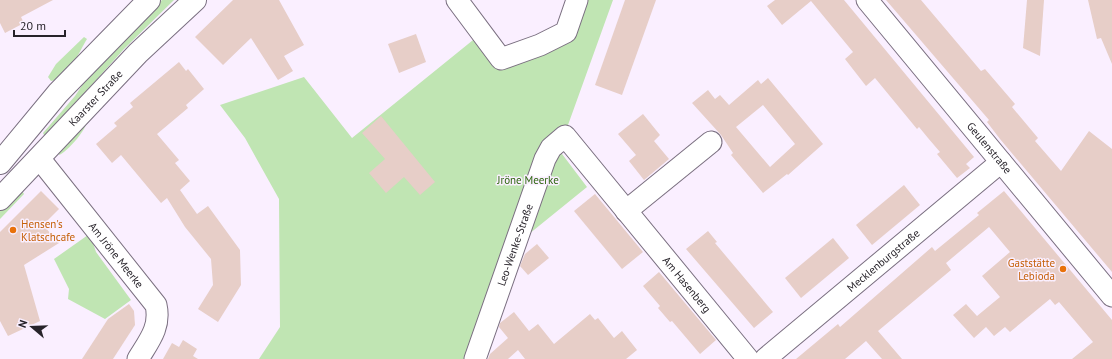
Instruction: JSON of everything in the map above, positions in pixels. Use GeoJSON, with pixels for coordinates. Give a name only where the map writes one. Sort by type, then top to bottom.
{"type":"FeatureCollection","features":[{"type":"Feature","properties":{"kind":"main road"},"geometry":{"type":"LineString","coordinates":[[0,163],[72,78],[149,0]]}},
{"type":"Feature","properties":{"kind":"main road","name":"Kaarster Straße"},"geometry":{"type":"LineString","coordinates":[[0,199],[138,53],[195,0]]}},
{"type":"Feature","properties":{"kind":"main road"},"geometry":{"type":"LineString","coordinates":[[39,158],[33,148],[34,138],[72,78]]}},
{"type":"Feature","properties":{"kind":"street"},"geometry":{"type":"LineString","coordinates":[[457,0],[478,31],[500,59],[540,45],[566,32],[577,0]]}},
{"type":"Feature","properties":{"kind":"street","name":"Geulenstraße"},"geometry":{"type":"LineString","coordinates":[[867,0],[1112,296]]}},
{"type":"Feature","properties":{"kind":"street","name":"Am Hasenberg"},"geometry":{"type":"LineString","coordinates":[[565,136],[748,359]]}},
{"type":"Feature","properties":{"kind":"street","name":"Leo-Wenke-Straße"},"geometry":{"type":"LineString","coordinates":[[475,359],[545,159],[551,148],[565,136]]}},
{"type":"Feature","properties":{"kind":"street"},"geometry":{"type":"LineString","coordinates":[[626,211],[711,142]]}},
{"type":"Feature","properties":{"kind":"street","name":"Am Jröne Meerke"},"geometry":{"type":"LineString","coordinates":[[39,158],[156,305],[158,316],[155,332],[138,359]]}},
{"type":"Feature","properties":{"kind":"street","name":"Mecklenburgstraße"},"geometry":{"type":"LineString","coordinates":[[765,359],[1001,162]]}},
{"type":"Feature","properties":{"kind":"green space"},"geometry":{"type":"Polygon","coordinates":[[[162,0],[174,0],[124,49],[45,137],[43,133],[75,96],[91,72],[121,35],[162,0]]]}},
{"type":"Feature","properties":{"kind":"green space","name":"Jröne Meerke"},"geometry":{"type":"Polygon","coordinates":[[[585,0],[613,0],[559,150],[587,187],[508,251],[471,359],[259,359],[280,327],[279,199],[245,138],[220,105],[304,77],[352,138],[478,36],[494,56],[570,40],[585,0]]]}},
{"type":"Feature","properties":{"kind":"green space"},"geometry":{"type":"Polygon","coordinates":[[[84,37],[87,39],[68,71],[63,76],[51,81],[48,77],[56,64],[84,37]]]}},
{"type":"Feature","properties":{"kind":"green space"},"geometry":{"type":"Polygon","coordinates":[[[87,121],[84,129],[76,140],[67,150],[59,155],[60,147],[87,121]]]}},
{"type":"Feature","properties":{"kind":"green space"},"geometry":{"type":"Polygon","coordinates":[[[21,189],[24,194],[0,219],[0,211],[21,189]]]}},
{"type":"Feature","properties":{"kind":"green space"},"geometry":{"type":"Polygon","coordinates":[[[88,235],[92,240],[96,252],[131,300],[105,319],[68,299],[69,289],[54,259],[88,235]]]}},
{"type":"Feature","properties":{"kind":"building"},"geometry":{"type":"Polygon","coordinates":[[[0,0],[53,0],[21,17],[24,23],[5,33],[0,23],[0,0]]]}},
{"type":"Feature","properties":{"kind":"building"},"geometry":{"type":"Polygon","coordinates":[[[233,0],[279,0],[304,45],[284,56],[293,71],[278,80],[251,38],[223,65],[195,37],[233,0]]]}},
{"type":"Feature","properties":{"kind":"building"},"geometry":{"type":"Polygon","coordinates":[[[625,0],[656,0],[622,95],[595,85],[625,0]]]}},
{"type":"Feature","properties":{"kind":"building"},"geometry":{"type":"Polygon","coordinates":[[[775,0],[844,0],[974,157],[966,164],[970,168],[957,178],[937,154],[940,152],[919,127],[917,129],[875,78],[866,86],[845,59],[853,52],[811,1],[782,25],[767,6],[775,0]]]}},
{"type":"Feature","properties":{"kind":"building"},"geometry":{"type":"Polygon","coordinates":[[[886,0],[921,0],[981,71],[985,69],[1015,104],[1012,107],[1038,138],[1035,141],[1061,171],[1089,131],[1112,149],[1112,272],[1000,139],[987,122],[989,120],[886,0]]]}},
{"type":"Feature","properties":{"kind":"building"},"geometry":{"type":"Polygon","coordinates":[[[1027,0],[1044,0],[1040,56],[1023,48],[1027,0]]]}},
{"type":"Feature","properties":{"kind":"building"},"geometry":{"type":"Polygon","coordinates":[[[1088,0],[1112,0],[1112,64],[1101,38],[1097,39],[1088,0]]]}},
{"type":"Feature","properties":{"kind":"building"},"geometry":{"type":"Polygon","coordinates":[[[416,34],[426,62],[399,73],[388,44],[416,34]]]}},
{"type":"Feature","properties":{"kind":"building"},"geometry":{"type":"Polygon","coordinates":[[[179,62],[186,71],[188,69],[204,89],[186,105],[188,108],[157,134],[179,160],[175,163],[190,181],[180,190],[197,214],[208,206],[240,250],[241,285],[218,322],[198,309],[213,285],[211,259],[185,227],[167,198],[161,203],[121,155],[112,163],[96,144],[117,126],[114,123],[133,107],[130,103],[179,62]]]}},
{"type":"Feature","properties":{"kind":"building"},"geometry":{"type":"Polygon","coordinates":[[[768,78],[823,144],[788,175],[787,174],[763,193],[731,155],[733,153],[721,135],[692,103],[708,90],[715,99],[720,95],[729,105],[758,80],[761,84],[768,78]],[[763,105],[736,127],[770,167],[795,144],[763,105]]]}},
{"type":"Feature","properties":{"kind":"building"},"geometry":{"type":"Polygon","coordinates":[[[643,114],[660,135],[654,141],[669,159],[644,180],[629,161],[636,155],[618,134],[643,114]]]}},
{"type":"Feature","properties":{"kind":"building"},"geometry":{"type":"Polygon","coordinates":[[[381,116],[435,182],[420,195],[404,177],[386,193],[369,173],[385,159],[362,133],[381,116]]]}},
{"type":"Feature","properties":{"kind":"building"},"geometry":{"type":"Polygon","coordinates":[[[904,185],[920,205],[872,245],[856,225],[904,185]]]}},
{"type":"Feature","properties":{"kind":"building"},"geometry":{"type":"Polygon","coordinates":[[[41,191],[59,209],[43,225],[59,243],[24,265],[40,321],[8,336],[0,321],[0,232],[41,191]]]}},
{"type":"Feature","properties":{"kind":"building"},"geometry":{"type":"Polygon","coordinates":[[[1004,191],[1112,320],[1112,359],[1072,359],[1093,342],[1059,302],[1055,305],[1050,299],[1010,332],[1005,327],[994,336],[986,327],[974,338],[953,315],[966,304],[977,316],[1000,297],[982,276],[1010,252],[989,227],[946,263],[951,270],[878,331],[902,359],[882,359],[866,341],[845,359],[796,359],[838,324],[840,327],[932,247],[935,251],[979,215],[977,213],[1004,191]]]}},
{"type":"Feature","properties":{"kind":"building"},"geometry":{"type":"Polygon","coordinates":[[[595,194],[643,252],[622,269],[574,211],[595,194]]]}},
{"type":"Feature","properties":{"kind":"building"},"geometry":{"type":"Polygon","coordinates":[[[708,231],[717,242],[715,243],[773,312],[754,328],[686,249],[708,231]]]}},
{"type":"Feature","properties":{"kind":"building"},"geometry":{"type":"Polygon","coordinates":[[[833,238],[849,258],[801,298],[785,278],[833,238]]]}},
{"type":"Feature","properties":{"kind":"building"},"geometry":{"type":"Polygon","coordinates":[[[537,244],[549,258],[528,275],[520,266],[525,254],[537,244]]]}},
{"type":"Feature","properties":{"kind":"building"},"geometry":{"type":"Polygon","coordinates":[[[659,272],[716,340],[700,354],[672,321],[670,322],[658,308],[660,306],[643,286],[659,272]]]}},
{"type":"Feature","properties":{"kind":"building"},"geometry":{"type":"Polygon","coordinates":[[[129,304],[134,311],[135,325],[113,359],[82,359],[108,319],[129,304]]]}},
{"type":"Feature","properties":{"kind":"building"},"geometry":{"type":"Polygon","coordinates":[[[514,312],[529,331],[538,324],[554,344],[590,314],[595,320],[598,318],[614,338],[622,331],[637,350],[626,359],[525,359],[518,350],[508,359],[488,359],[490,354],[508,338],[499,327],[500,323],[514,312]]]}},
{"type":"Feature","properties":{"kind":"building"},"geometry":{"type":"Polygon","coordinates":[[[183,340],[197,349],[193,356],[198,359],[163,359],[172,343],[179,347],[183,340]]]}},
{"type":"Feature","properties":{"kind":"place","name":"Hensen's Klatschcafe"},"geometry":{"type":"Point","coordinates":[13,230]}},
{"type":"Feature","properties":{"kind":"place","name":"Gaststätte Lebioda"},"geometry":{"type":"Point","coordinates":[1063,269]}}]}
